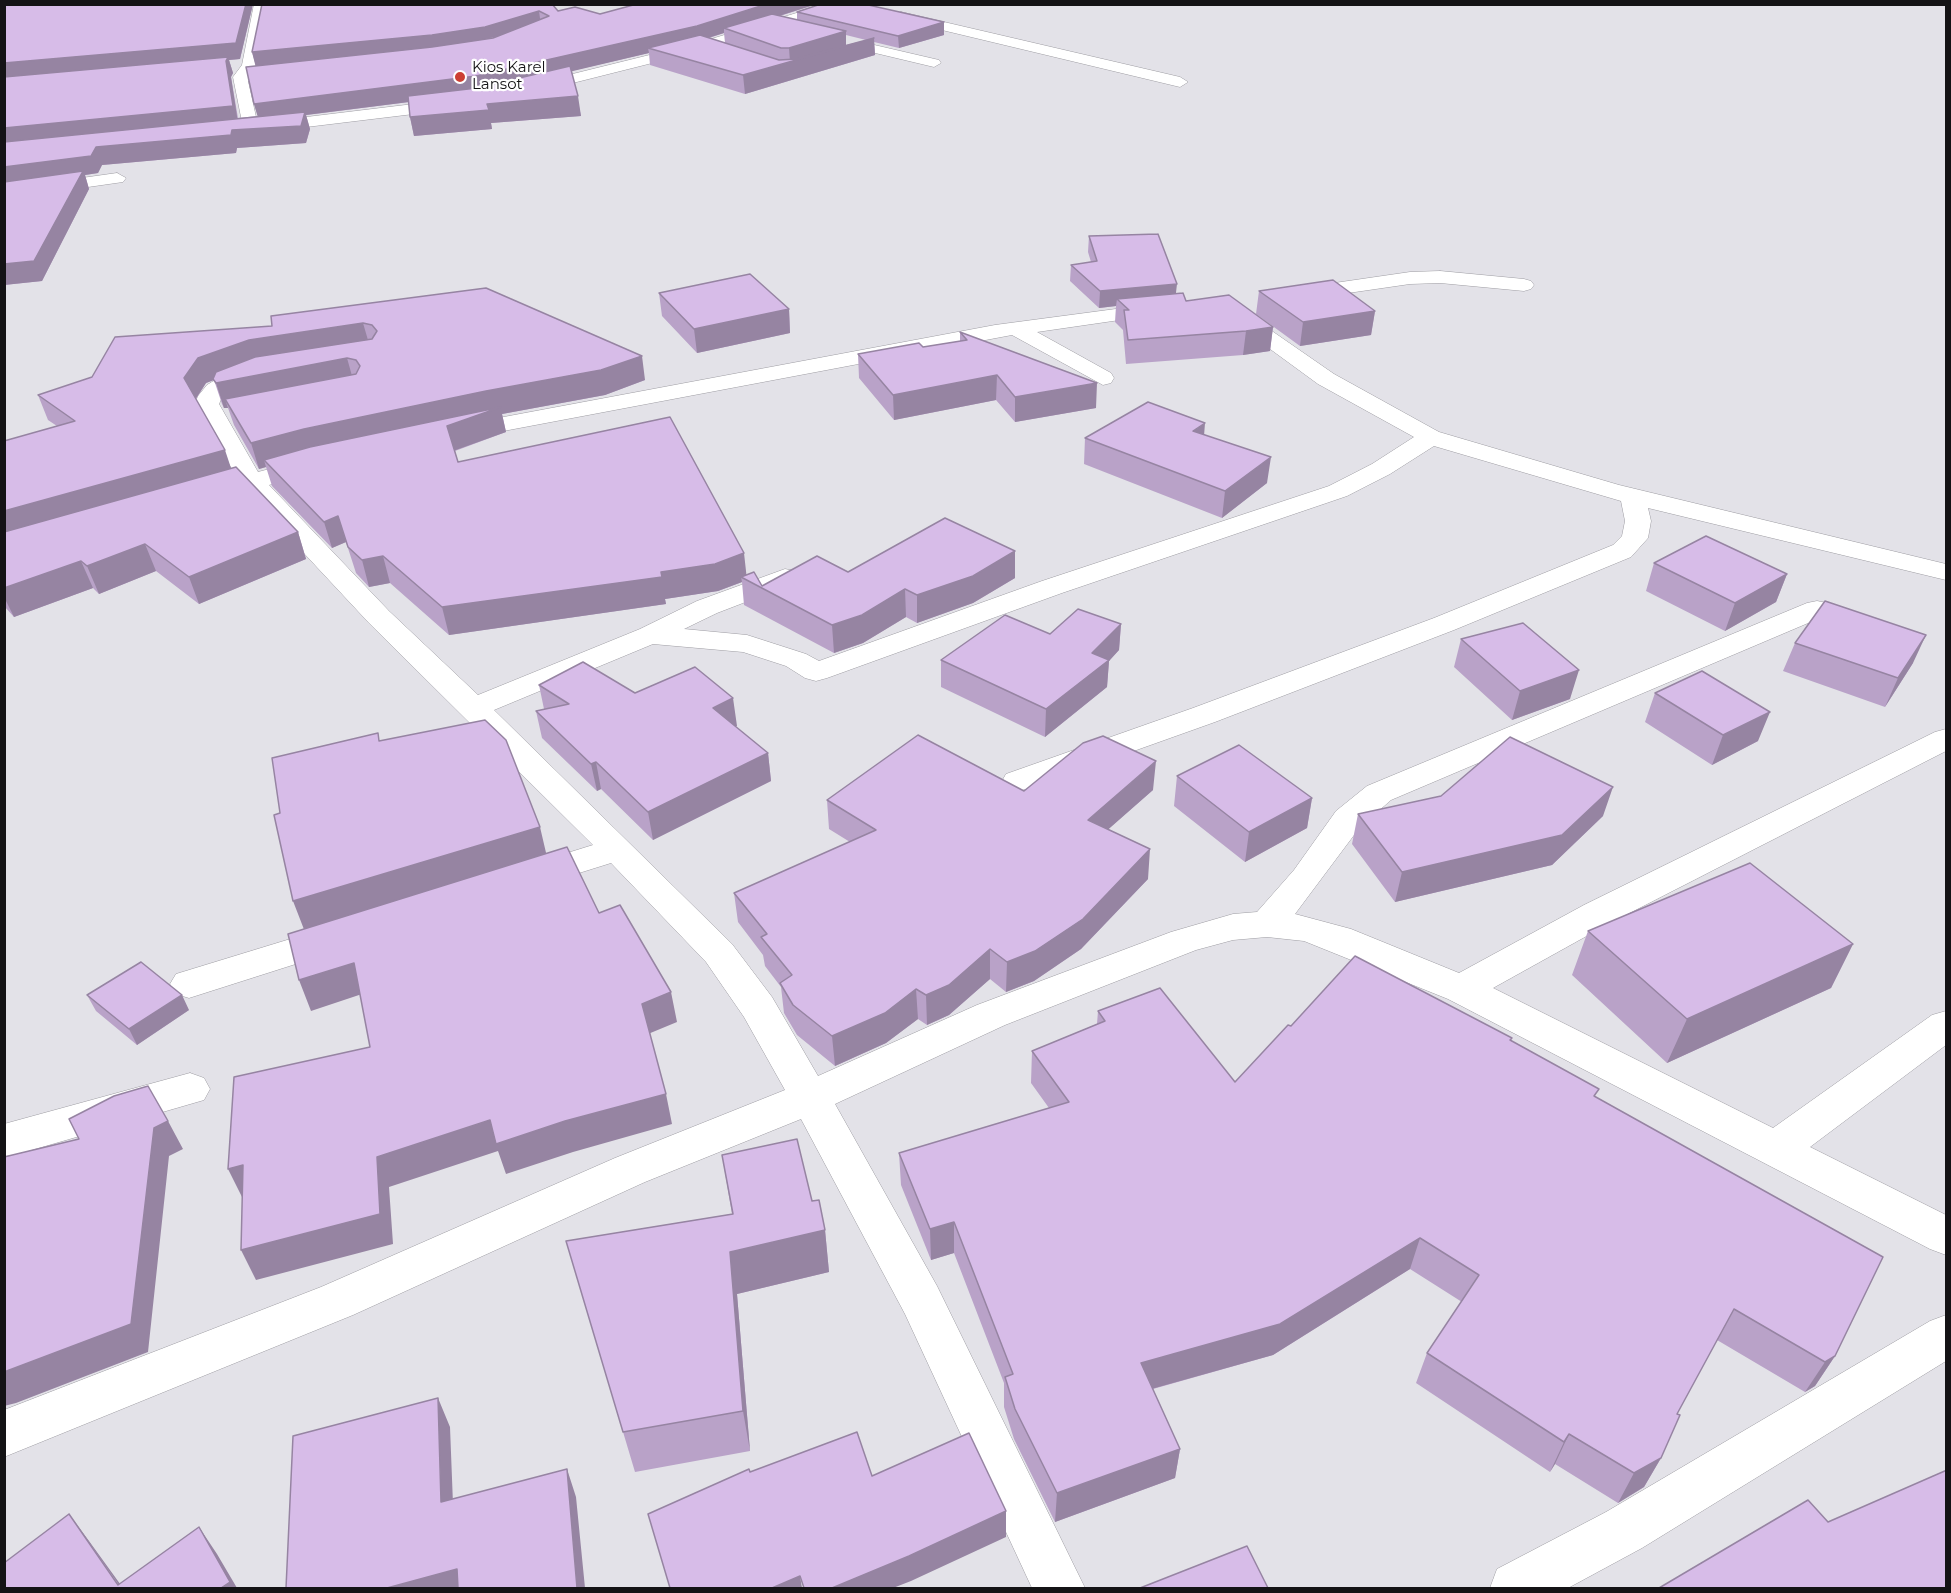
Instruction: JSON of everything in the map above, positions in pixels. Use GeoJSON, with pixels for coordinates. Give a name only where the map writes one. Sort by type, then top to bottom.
{"type":"FeatureCollection","features":[{"type":"Feature","properties":{"kind":"street"},"geometry":{"type":"LineString","coordinates":[[261,4],[244,71],[244,130],[472,101]]}},
{"type":"Feature","properties":{"kind":"street"},"geometry":{"type":"LineString","coordinates":[[517,92],[703,46],[842,4]]}},
{"type":"Feature","properties":{"kind":"street"},"geometry":{"type":"LineString","coordinates":[[886,13],[1180,82]]}},
{"type":"Feature","properties":{"kind":"street"},"geometry":{"type":"LineString","coordinates":[[771,24],[804,32]]}},
{"type":"Feature","properties":{"kind":"street"},"geometry":{"type":"LineString","coordinates":[[837,40],[934,63]]}},
{"type":"Feature","properties":{"kind":"street"},"geometry":{"type":"LineString","coordinates":[[703,46],[726,54]]}},
{"type":"Feature","properties":{"kind":"street"},"geometry":{"type":"LineString","coordinates":[[816,64],[870,48]]}},
{"type":"Feature","properties":{"kind":"street"},"geometry":{"type":"LineString","coordinates":[[225,67],[244,71],[310,70]]}},
{"type":"Feature","properties":{"kind":"street"},"geometry":{"type":"LineString","coordinates":[[4,194],[117,178]]}},
{"type":"Feature","properties":{"kind":"street"},"geometry":{"type":"LineString","coordinates":[[1278,298],[1410,278],[1440,277],[1524,285]]}},
{"type":"Feature","properties":{"kind":"street"},"geometry":{"type":"LineString","coordinates":[[1230,305],[1326,379],[1431,437],[1633,497],[1947,572]]}},
{"type":"Feature","properties":{"kind":"street"},"geometry":{"type":"LineString","coordinates":[[435,439],[561,411],[1015,328],[1187,306]]}},
{"type":"Feature","properties":{"kind":"street"},"geometry":{"type":"LineString","coordinates":[[1015,328],[1103,378]]}},
{"type":"Feature","properties":{"kind":"street"},"geometry":{"type":"LineString","coordinates":[[291,368],[257,372],[215,390],[209,396],[207,404],[229,417],[251,481],[379,617],[617,849],[719,953],[758,1007],[846,1161],[921,1300],[1059,1588]]}},
{"type":"Feature","properties":{"kind":"street"},"geometry":{"type":"LineString","coordinates":[[650,635],[747,644],[796,660],[816,672],[1052,587],[1338,491],[1381,469],[1431,437]]}},
{"type":"Feature","properties":{"kind":"street"},"geometry":{"type":"LineString","coordinates":[[184,501],[334,460]]}},
{"type":"Feature","properties":{"kind":"street"},"geometry":{"type":"LineString","coordinates":[[1018,781],[1204,715],[1444,624],[1622,551],[1635,538],[1638,520],[1633,497]]}},
{"type":"Feature","properties":{"kind":"street"},"geometry":{"type":"LineString","coordinates":[[471,709],[650,635],[707,607],[803,570]]}},
{"type":"Feature","properties":{"kind":"street"},"geometry":{"type":"LineString","coordinates":[[1267,924],[1306,878],[1348,819],[1379,793],[1817,609]]}},
{"type":"Feature","properties":{"kind":"street"},"geometry":{"type":"LineString","coordinates":[[1461,989],[1597,914],[1947,739]]}},
{"type":"Feature","properties":{"kind":"street"},"geometry":{"type":"LineString","coordinates":[[504,885],[617,849]]}},
{"type":"Feature","properties":{"kind":"street"},"geometry":{"type":"LineString","coordinates":[[4,1434],[337,1301],[630,1170],[809,1098],[991,1016],[1184,941],[1233,927],[1267,924],[1304,928],[1338,938],[1461,989],[1947,1236]]}},
{"type":"Feature","properties":{"kind":"street"},"geometry":{"type":"LineString","coordinates":[[189,984],[369,927]]}},
{"type":"Feature","properties":{"kind":"street"},"geometry":{"type":"LineString","coordinates":[[1777,1148],[1947,1025]]}},
{"type":"Feature","properties":{"kind":"street"},"geometry":{"type":"LineString","coordinates":[[4,1141],[190,1089]]}},
{"type":"Feature","properties":{"kind":"street"},"geometry":{"type":"LineString","coordinates":[[1516,1588],[1624,1530],[1947,1336]]}},
{"type":"Feature","properties":{"kind":"building"},"geometry":{"type":"Polygon","coordinates":[[[4,4],[246,4],[236,43],[4,63],[4,4]]]}},
{"type":"Feature","properties":{"kind":"building"},"geometry":{"type":"Polygon","coordinates":[[[262,4],[552,4],[558,11],[575,7],[600,14],[637,4],[767,4],[697,26],[476,76],[254,104],[246,67],[432,47],[493,38],[549,16],[539,11],[485,27],[432,35],[252,52],[262,4]]]}},
{"type":"Feature","properties":{"kind":"building"},"geometry":{"type":"Polygon","coordinates":[[[821,4],[864,4],[944,22],[898,36],[797,12],[821,4]]]}},
{"type":"Feature","properties":{"kind":"building"},"geometry":{"type":"Polygon","coordinates":[[[772,14],[846,31],[789,48],[781,48],[724,28],[772,14]]]}},
{"type":"Feature","properties":{"kind":"building"},"geometry":{"type":"Polygon","coordinates":[[[700,35],[779,60],[796,59],[874,38],[743,75],[648,48],[700,35]]]}},
{"type":"Feature","properties":{"kind":"building"},"geometry":{"type":"Polygon","coordinates":[[[228,57],[226,61],[233,106],[4,128],[4,77],[228,57]]]}},
{"type":"Feature","properties":{"kind":"building"},"geometry":{"type":"Polygon","coordinates":[[[570,66],[578,96],[487,104],[489,110],[410,117],[408,96],[477,88],[570,66]]]}},
{"type":"Feature","properties":{"kind":"building"},"geometry":{"type":"Polygon","coordinates":[[[305,112],[301,126],[232,130],[231,135],[96,147],[91,156],[4,167],[4,142],[305,112]]]}},
{"type":"Feature","properties":{"kind":"building"},"geometry":{"type":"Polygon","coordinates":[[[83,171],[34,261],[4,264],[4,182],[83,171]]]}},
{"type":"Feature","properties":{"kind":"building"},"geometry":{"type":"Polygon","coordinates":[[[1158,234],[1177,284],[1100,291],[1071,265],[1097,261],[1089,236],[1158,234]]]}},
{"type":"Feature","properties":{"kind":"building"},"geometry":{"type":"Polygon","coordinates":[[[750,274],[789,309],[694,329],[659,293],[750,274]]]}},
{"type":"Feature","properties":{"kind":"building"},"geometry":{"type":"Polygon","coordinates":[[[1333,280],[1375,311],[1303,322],[1259,291],[1333,280]]]}},
{"type":"Feature","properties":{"kind":"building"},"geometry":{"type":"Polygon","coordinates":[[[486,288],[642,356],[601,370],[486,391],[304,429],[251,443],[225,399],[356,374],[360,366],[356,360],[347,358],[216,383],[213,379],[216,372],[255,357],[372,339],[377,331],[372,325],[363,323],[249,340],[198,358],[184,378],[225,450],[4,511],[4,441],[75,421],[38,395],[92,377],[115,337],[272,326],[271,316],[486,288]]]}},
{"type":"Feature","properties":{"kind":"building"},"geometry":{"type":"Polygon","coordinates":[[[1183,293],[1186,301],[1229,295],[1273,327],[1128,340],[1124,310],[1129,310],[1117,299],[1183,293]]]}},
{"type":"Feature","properties":{"kind":"building"},"geometry":{"type":"Polygon","coordinates":[[[960,332],[1097,383],[1015,397],[997,375],[893,395],[858,354],[919,343],[923,347],[967,340],[960,332]]]}},
{"type":"Feature","properties":{"kind":"building"},"geometry":{"type":"Polygon","coordinates":[[[1148,402],[1205,423],[1193,431],[1271,457],[1225,491],[1085,438],[1148,402]]]}},
{"type":"Feature","properties":{"kind":"building"},"geometry":{"type":"Polygon","coordinates":[[[501,407],[447,426],[458,462],[670,417],[744,553],[715,564],[661,572],[662,577],[442,607],[383,556],[362,560],[348,547],[338,516],[324,522],[264,460],[310,447],[501,407]]]}},
{"type":"Feature","properties":{"kind":"building"},"geometry":{"type":"Polygon","coordinates":[[[236,467],[298,532],[189,577],[145,544],[87,566],[81,561],[4,588],[4,532],[236,467]]]}},
{"type":"Feature","properties":{"kind":"building"},"geometry":{"type":"Polygon","coordinates":[[[945,518],[1015,551],[973,576],[917,595],[905,589],[862,615],[832,625],[741,577],[754,572],[762,586],[817,556],[848,572],[945,518]]]}},
{"type":"Feature","properties":{"kind":"building"},"geometry":{"type":"Polygon","coordinates":[[[1706,536],[1787,574],[1735,603],[1654,563],[1706,536]]]}},
{"type":"Feature","properties":{"kind":"building"},"geometry":{"type":"Polygon","coordinates":[[[1825,601],[1926,635],[1898,678],[1795,643],[1825,601]]]}},
{"type":"Feature","properties":{"kind":"building"},"geometry":{"type":"Polygon","coordinates":[[[1078,609],[1121,624],[1092,653],[1109,660],[1046,709],[941,660],[1005,615],[1050,634],[1078,609]]]}},
{"type":"Feature","properties":{"kind":"building"},"geometry":{"type":"Polygon","coordinates":[[[1523,623],[1579,670],[1520,691],[1461,639],[1523,623]]]}},
{"type":"Feature","properties":{"kind":"building"},"geometry":{"type":"Polygon","coordinates":[[[583,662],[635,693],[695,667],[733,698],[713,708],[768,753],[648,812],[596,762],[591,764],[536,711],[569,704],[539,685],[583,662]]]}},
{"type":"Feature","properties":{"kind":"building"},"geometry":{"type":"Polygon","coordinates":[[[1702,671],[1770,712],[1723,735],[1655,693],[1702,671]]]}},
{"type":"Feature","properties":{"kind":"building"},"geometry":{"type":"Polygon","coordinates":[[[485,720],[506,740],[540,827],[293,901],[274,815],[280,813],[272,758],[378,733],[379,741],[485,720]]]}},
{"type":"Feature","properties":{"kind":"building"},"geometry":{"type":"Polygon","coordinates":[[[918,735],[1024,791],[1083,743],[1103,736],[1156,761],[1088,820],[1150,849],[1083,919],[1035,951],[1007,962],[990,949],[949,985],[926,995],[916,989],[885,1013],[832,1036],[793,1005],[780,983],[792,975],[761,937],[767,934],[734,893],[876,830],[827,800],[918,735]]]}},
{"type":"Feature","properties":{"kind":"building"},"geometry":{"type":"Polygon","coordinates":[[[1510,737],[1613,787],[1562,835],[1402,872],[1358,814],[1441,796],[1510,737]]]}},
{"type":"Feature","properties":{"kind":"building"},"geometry":{"type":"Polygon","coordinates":[[[1239,745],[1312,798],[1249,832],[1177,776],[1239,745]]]}},
{"type":"Feature","properties":{"kind":"building"},"geometry":{"type":"Polygon","coordinates":[[[567,847],[599,913],[620,905],[671,992],[642,1004],[666,1094],[565,1121],[496,1144],[490,1120],[377,1157],[380,1214],[241,1250],[243,1165],[228,1169],[234,1077],[370,1047],[354,963],[299,980],[288,934],[567,847]]]}},
{"type":"Feature","properties":{"kind":"building"},"geometry":{"type":"Polygon","coordinates":[[[1750,863],[1853,944],[1687,1019],[1588,931],[1750,863]]]}},
{"type":"Feature","properties":{"kind":"building"},"geometry":{"type":"Polygon","coordinates":[[[1355,956],[1512,1038],[1510,1040],[1599,1089],[1594,1096],[1883,1257],[1835,1356],[1825,1362],[1734,1309],[1677,1414],[1680,1415],[1661,1458],[1634,1473],[1569,1434],[1564,1442],[1427,1353],[1479,1275],[1420,1238],[1280,1324],[1141,1363],[1180,1449],[1057,1493],[1015,1409],[1005,1377],[1013,1374],[954,1222],[930,1229],[899,1153],[1069,1102],[1032,1051],[1105,1021],[1098,1011],[1160,988],[1235,1082],[1288,1025],[1291,1026],[1355,956]]]}},
{"type":"Feature","properties":{"kind":"building"},"geometry":{"type":"Polygon","coordinates":[[[141,962],[182,995],[129,1029],[87,995],[141,962]]]}},
{"type":"Feature","properties":{"kind":"building"},"geometry":{"type":"Polygon","coordinates":[[[148,1086],[168,1121],[154,1128],[131,1324],[4,1372],[4,1157],[79,1139],[69,1119],[114,1096],[148,1086]]]}},
{"type":"Feature","properties":{"kind":"building"},"geometry":{"type":"Polygon","coordinates":[[[797,1139],[812,1201],[819,1200],[825,1230],[730,1252],[743,1411],[623,1432],[566,1241],[733,1214],[722,1155],[797,1139]]]}},
{"type":"Feature","properties":{"kind":"building"},"geometry":{"type":"Polygon","coordinates":[[[438,1398],[441,1502],[567,1469],[577,1588],[458,1588],[457,1569],[387,1588],[286,1588],[293,1436],[438,1398]]]}},
{"type":"Feature","properties":{"kind":"building"},"geometry":{"type":"Polygon","coordinates":[[[857,1432],[872,1476],[969,1433],[1006,1511],[909,1556],[832,1588],[804,1588],[800,1576],[772,1588],[670,1588],[648,1514],[749,1469],[750,1472],[857,1432]]]}},
{"type":"Feature","properties":{"kind":"building"},"geometry":{"type":"Polygon","coordinates":[[[1947,1470],[1947,1588],[1659,1588],[1808,1500],[1828,1522],[1947,1470]]]}},
{"type":"Feature","properties":{"kind":"building"},"geometry":{"type":"Polygon","coordinates":[[[69,1514],[118,1585],[199,1527],[230,1582],[221,1588],[4,1588],[4,1563],[69,1514]]]}},
{"type":"Feature","properties":{"kind":"building"},"geometry":{"type":"Polygon","coordinates":[[[1247,1546],[1268,1588],[1140,1588],[1247,1546]]]}},
{"type":"Feature","properties":{"kind":"place","name":"Kios Karel Lansot"},"geometry":{"type":"Point","coordinates":[460,77]}}]}
